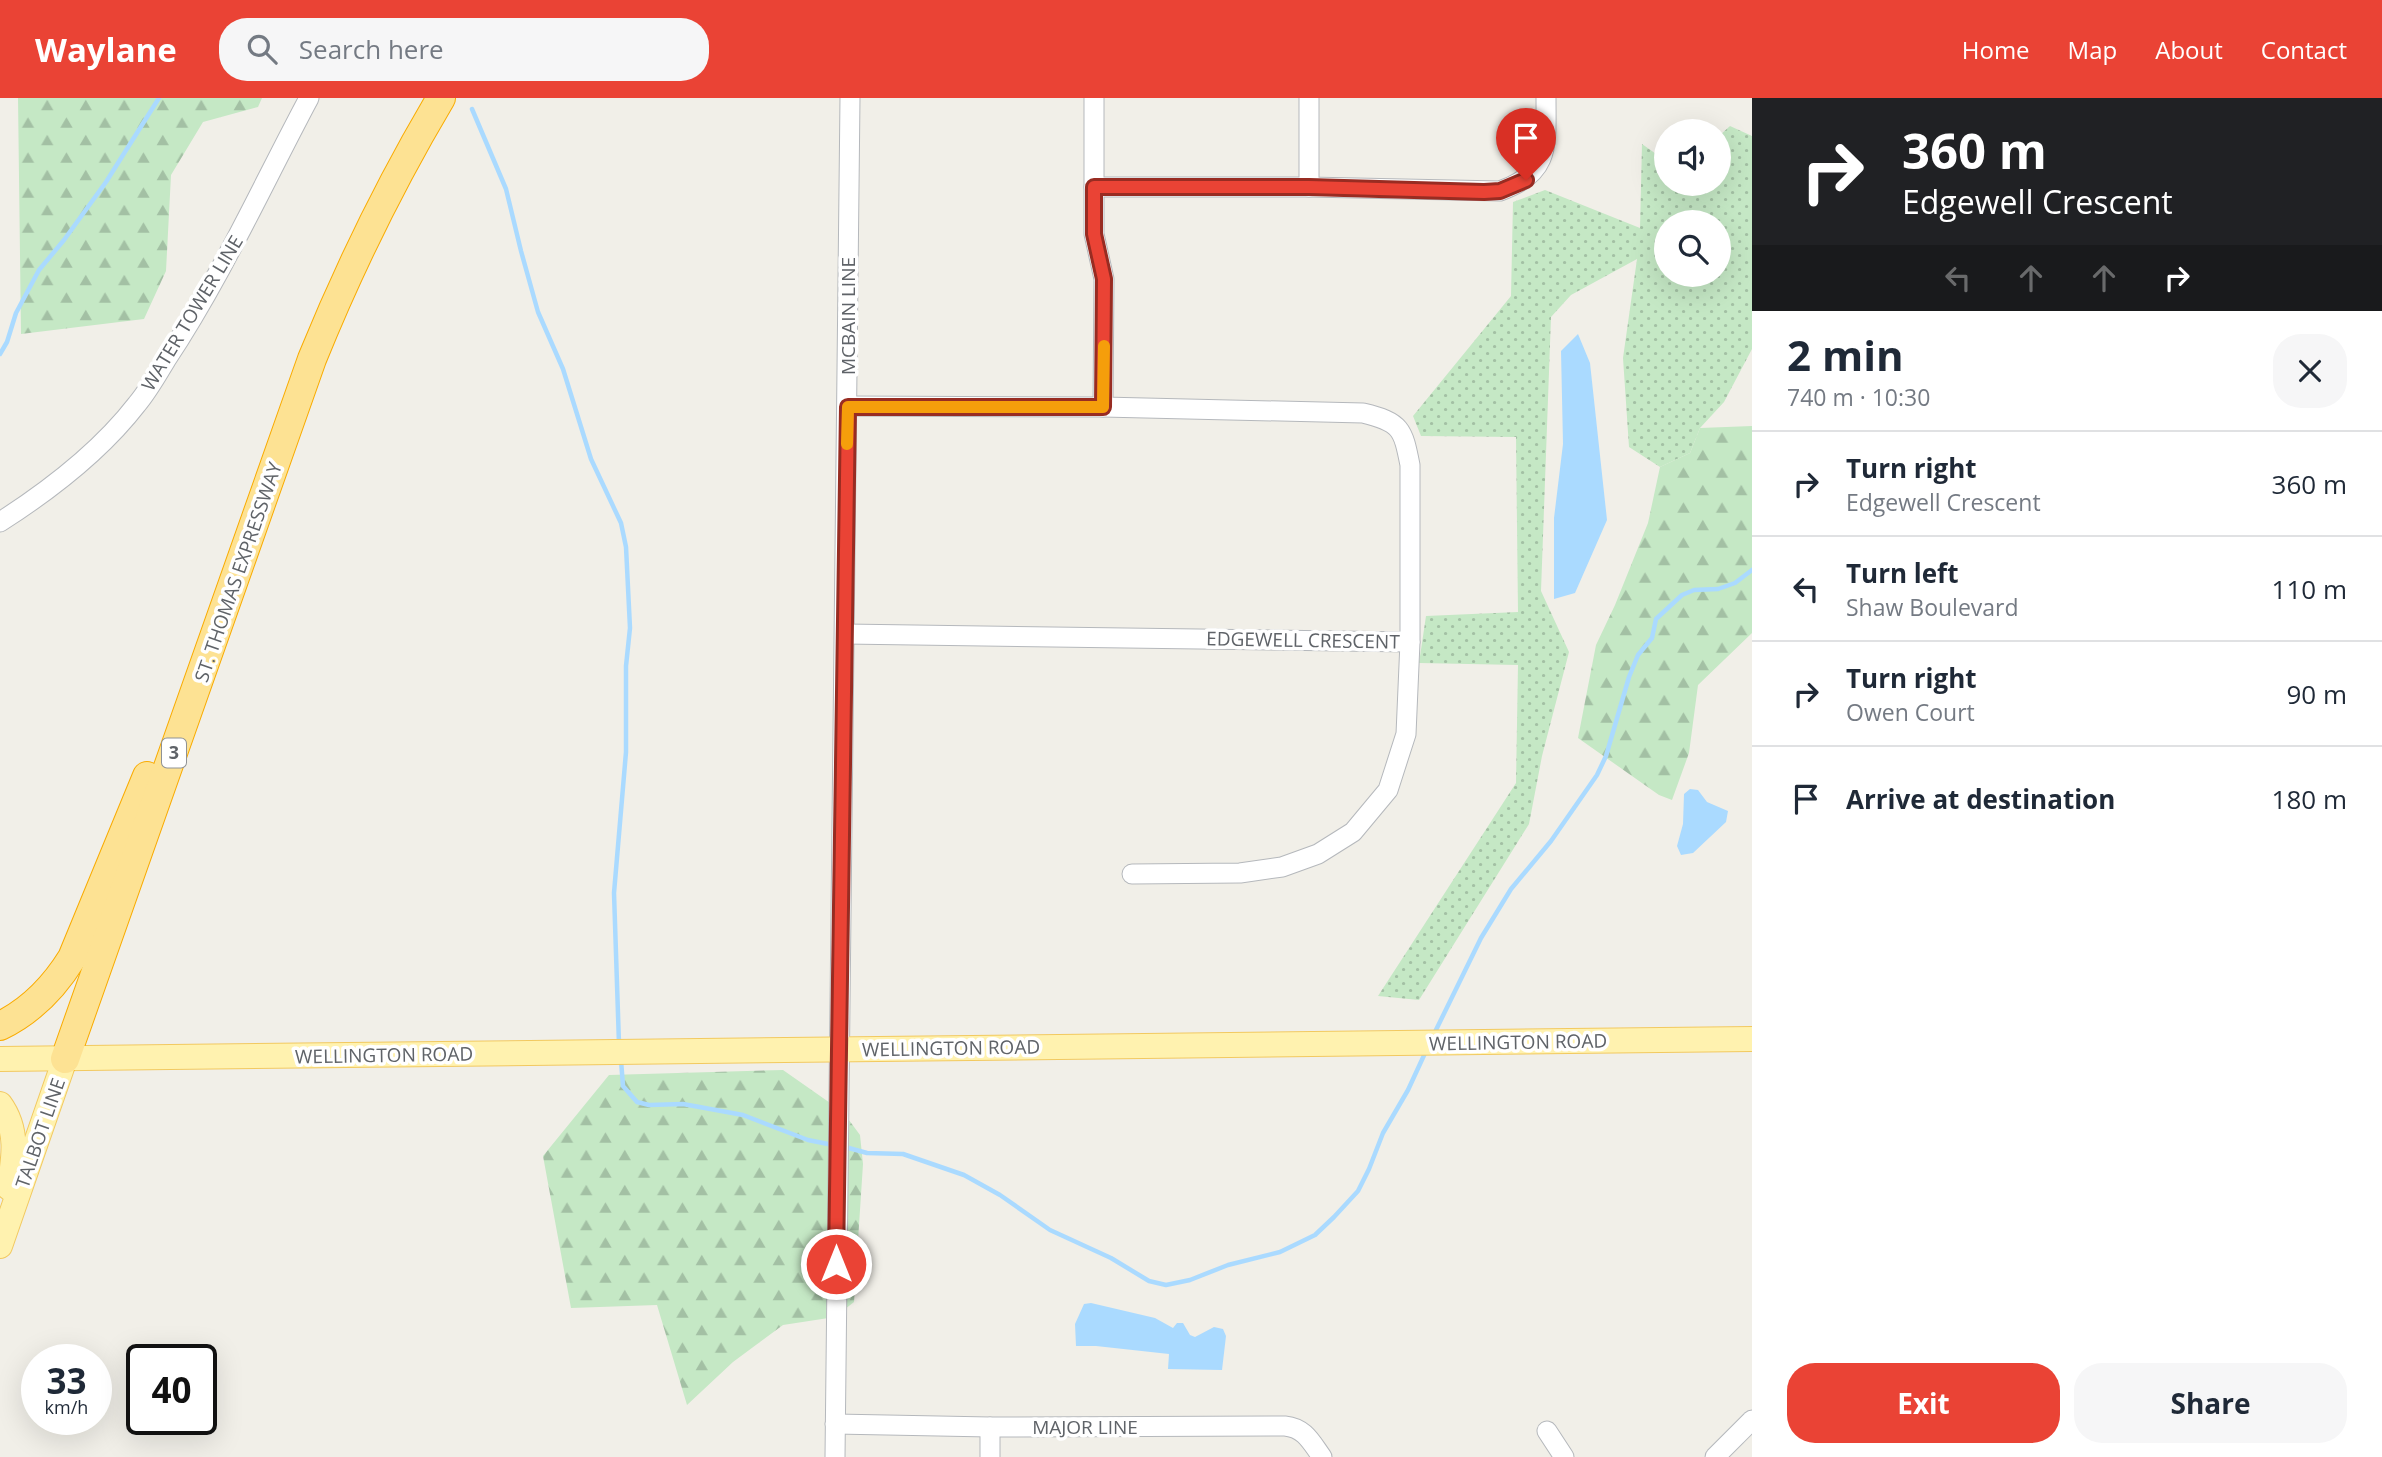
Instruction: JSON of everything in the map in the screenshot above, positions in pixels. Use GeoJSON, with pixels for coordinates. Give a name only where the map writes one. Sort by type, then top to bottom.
{"type":"FeatureCollection","features":[{"type":"Feature","properties":{"kind":"highway","name":"ST. THOMAS EXPRESSWAY"},"geometry":{"type":"LineString","coordinates":[[65,1059],[312,359],[340,290],[392,185],[440,98]]}},
{"type":"Feature","properties":{"kind":"highway"},"geometry":{"type":"LineString","coordinates":[[0,1026],[44,995],[72,958],[282,447]]}},
{"type":"Feature","properties":{"kind":"main road","name":"WELLINGTON ROAD"},"geometry":{"type":"LineString","coordinates":[[0,1059],[1752,1039]]}},
{"type":"Feature","properties":{"kind":"main road","name":"TALBOT LINE"},"geometry":{"type":"LineString","coordinates":[[0,1245],[65,1059]]}},
{"type":"Feature","properties":{"kind":"main road"},"geometry":{"type":"LineString","coordinates":[[0,1104],[11,1125],[14,1142],[14,1158],[0,1245]]}},
{"type":"Feature","properties":{"kind":"street","name":"WATER TOWER LINE"},"geometry":{"type":"LineString","coordinates":[[0,522],[39,497],[72,471],[137,405],[186,330],[230,252],[309,98]]}},
{"type":"Feature","properties":{"kind":"street","name":"MCBAIN LINE"},"geometry":{"type":"LineString","coordinates":[[835,1457],[850,98]]}},
{"type":"Feature","properties":{"kind":"street"},"geometry":{"type":"LineString","coordinates":[[1094,98],[1094,234],[1104,279],[1103,407]]}},
{"type":"Feature","properties":{"kind":"street"},"geometry":{"type":"LineString","coordinates":[[1309,98],[1309,187]]}},
{"type":"Feature","properties":{"kind":"street"},"geometry":{"type":"LineString","coordinates":[[1094,187],[1309,187],[1500,191],[1526,180],[1544,152],[1546,98]]}},
{"type":"Feature","properties":{"kind":"street","name":"EDGEWELL CRESCENT"},"geometry":{"type":"LineString","coordinates":[[845,634],[1410,642],[1410,465],[1405,441],[1397,426],[1382,418],[1363,414],[1103,407],[848,407]]}},
{"type":"Feature","properties":{"kind":"street"},"geometry":{"type":"LineString","coordinates":[[1132,874],[1240,873],[1282,867],[1318,855],[1353,832],[1388,790],[1406,734],[1410,642]]}},
{"type":"Feature","properties":{"kind":"street"},"geometry":{"type":"LineString","coordinates":[[1715,1457],[1752,1420]]}},
{"type":"Feature","properties":{"kind":"street","name":"MAJOR LINE"},"geometry":{"type":"LineString","coordinates":[[835,1424],[1291,1427],[1308,1437],[1322,1457]]}},
{"type":"Feature","properties":{"kind":"street"},"geometry":{"type":"LineString","coordinates":[[990,1427],[990,1457]]}},
{"type":"Feature","properties":{"kind":"street"},"geometry":{"type":"LineString","coordinates":[[1547,1431],[1564,1457]]}},
{"type":"Feature","properties":{"kind":"green space"},"geometry":{"type":"Polygon","coordinates":[[[18,98],[262,98],[258,107],[203,122],[171,175],[166,271],[144,319],[21,334],[18,98]]]}},
{"type":"Feature","properties":{"kind":"green space"},"geometry":{"type":"Polygon","coordinates":[[[1731,126],[1752,136],[1752,349],[1724,402],[1700,428],[1690,453],[1660,467],[1629,447],[1623,358],[1637,259],[1571,295],[1551,317],[1541,591],[1569,652],[1542,756],[1529,824],[1419,1000],[1378,996],[1516,783],[1518,665],[1419,663],[1426,616],[1518,612],[1516,437],[1421,436],[1413,416],[1511,296],[1513,202],[1545,190],[1640,228],[1642,144],[1654,152],[1654,196],[1731,196],[1731,126]]]}},
{"type":"Feature","properties":{"kind":"green space"},"geometry":{"type":"Polygon","coordinates":[[[1752,426],[1752,633],[1698,685],[1689,753],[1672,800],[1659,795],[1578,738],[1596,645],[1648,523],[1660,467],[1690,453],[1700,428],[1752,426]]]}},
{"type":"Feature","properties":{"kind":"green space"},"geometry":{"type":"Polygon","coordinates":[[[783,1070],[843,1112],[860,1135],[863,1164],[854,1302],[835,1317],[783,1325],[733,1362],[687,1405],[657,1305],[571,1308],[543,1156],[609,1075],[783,1070]]]}},
{"type":"Feature","properties":{"kind":"water"},"geometry":{"type":"Polygon","coordinates":[[[1578,334],[1590,363],[1607,520],[1575,593],[1554,599],[1554,518],[1563,444],[1561,351],[1578,334]]]}},
{"type":"Feature","properties":{"kind":"water"},"geometry":{"type":"Polygon","coordinates":[[[1690,789],[1698,790],[1707,802],[1728,811],[1726,822],[1693,853],[1681,855],[1677,846],[1683,824],[1684,794],[1690,789]]]}},
{"type":"Feature","properties":{"kind":"water"},"geometry":{"type":"Polygon","coordinates":[[[1091,1303],[1155,1318],[1173,1328],[1177,1323],[1183,1323],[1190,1335],[1195,1337],[1214,1327],[1223,1329],[1226,1336],[1222,1370],[1168,1369],[1169,1354],[1076,1346],[1075,1324],[1084,1304],[1091,1303]]]}},
{"type":"Feature","properties":{"kind":"waterway"},"geometry":{"type":"LineString","coordinates":[[0,354],[7,342],[16,313],[39,270],[106,182],[159,98]]}},
{"type":"Feature","properties":{"kind":"waterway"},"geometry":{"type":"LineString","coordinates":[[472,109],[506,189],[538,312],[563,369],[591,459],[621,523],[626,547],[630,628],[626,666],[626,752],[614,893],[619,1044]]}},
{"type":"Feature","properties":{"kind":"waterway"},"geometry":{"type":"LineString","coordinates":[[1434,1034],[1481,938],[1511,889],[1551,841],[1597,775],[1606,756],[1629,677],[1638,655],[1652,638],[1656,619],[1682,595],[1694,590],[1718,589],[1735,583],[1752,570]]}},
{"type":"Feature","properties":{"kind":"waterway"},"geometry":{"type":"LineString","coordinates":[[845,1147],[867,1153],[903,1154],[964,1175],[1000,1195],[1050,1230],[1111,1258],[1149,1281],[1166,1285],[1280,1252],[1315,1235],[1358,1191],[1383,1133],[1408,1090],[1426,1051]]}},
{"type":"Feature","properties":{"kind":"waterway"},"geometry":{"type":"LineString","coordinates":[[621,1060],[623,1086],[637,1102],[649,1105],[683,1104],[743,1115],[808,1140],[833,1145]]}},
{"type":"Feature","properties":{"kind":"slow traffic"},"geometry":{"type":"LineString","coordinates":[[847,444],[848,407],[1103,407],[1104,346]]}},
{"type":"Feature","properties":{"kind":"route"},"geometry":{"type":"LineString","coordinates":[[836,1264],[848,407],[1103,407],[1104,279],[1094,234],[1094,187],[1309,187],[1484,192],[1500,191],[1526,180]]}}]}
